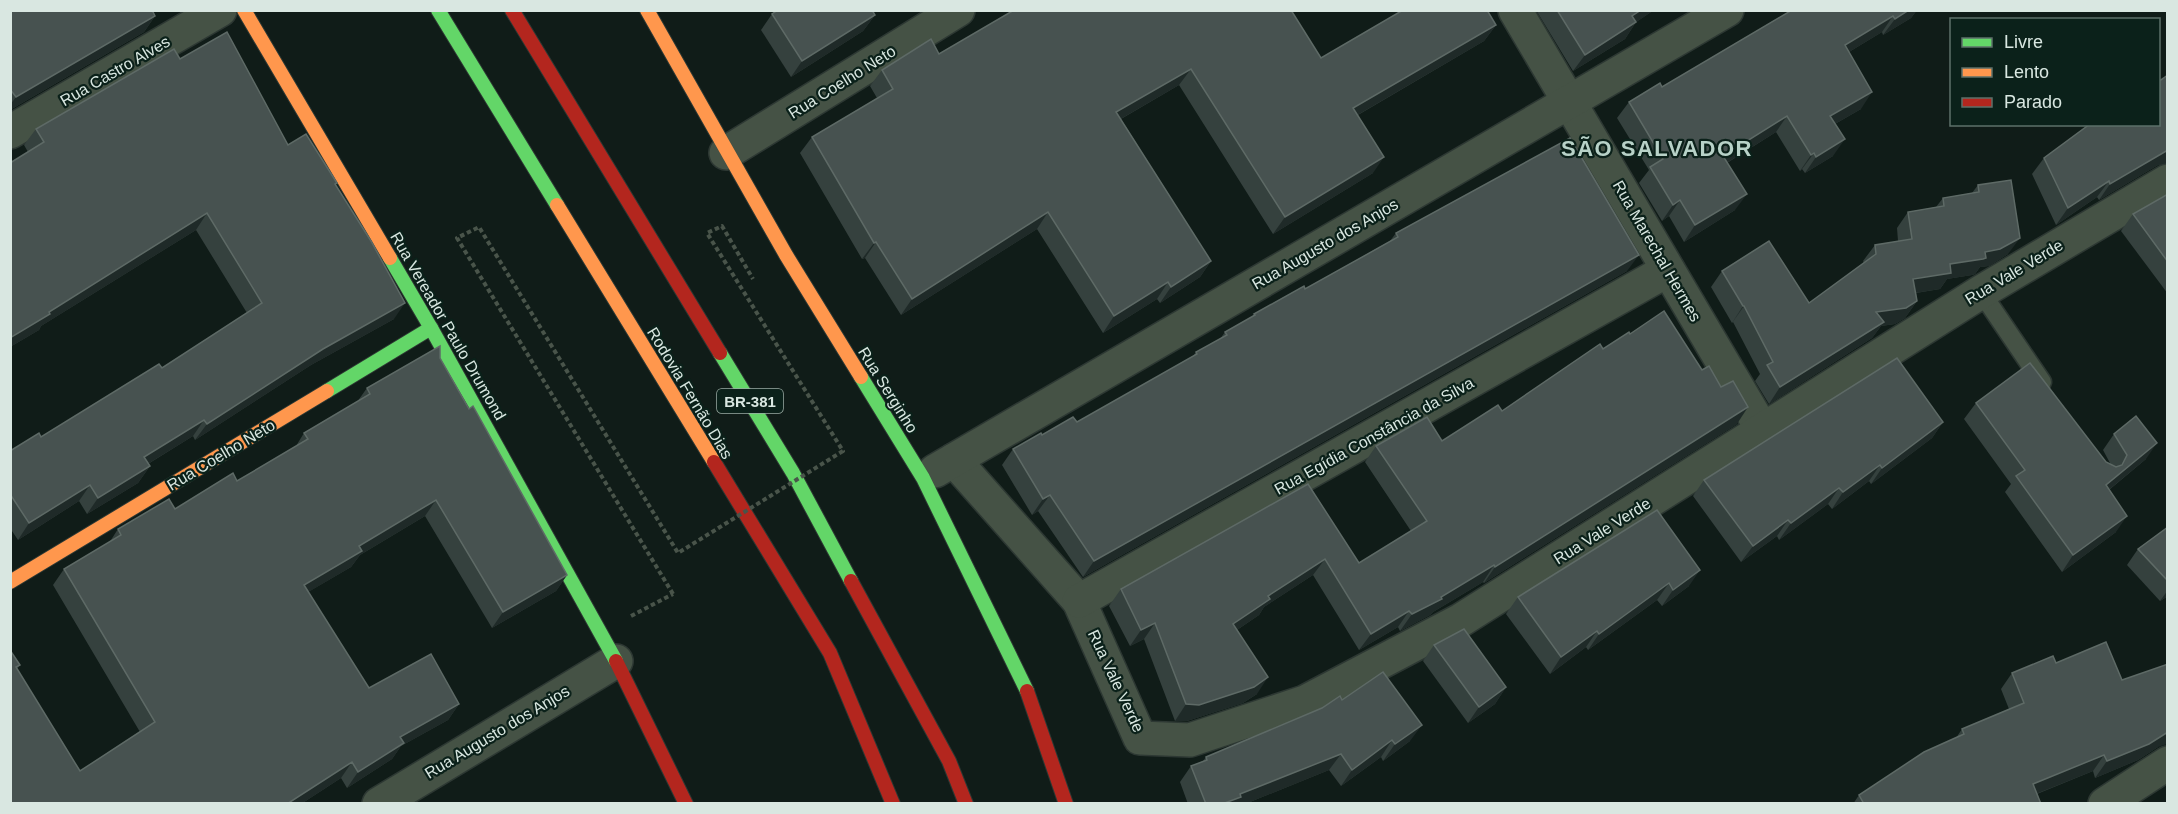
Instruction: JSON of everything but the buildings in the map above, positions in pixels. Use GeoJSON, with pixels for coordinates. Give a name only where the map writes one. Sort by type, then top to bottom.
{"type":"FeatureCollection","features":[{"type":"Feature","properties":{"kind":"main road","name":"Rua Vereador Paulo Drumond"},"geometry":{"type":"LineString","coordinates":[[244,10],[431,328],[600,631],[686,804]]}},
{"type":"Feature","properties":{"kind":"main road","name":"Rodovia Fernão Dias"},"geometry":{"type":"LineString","coordinates":[[438,10],[830,654],[893,804]]}},
{"type":"Feature","properties":{"kind":"main road","name":"BR-381"},"geometry":{"type":"LineString","coordinates":[[512,10],[793,473],[949,761],[966,804]]}},
{"type":"Feature","properties":{"kind":"main road","name":"Rua Serginho"},"geometry":{"type":"LineString","coordinates":[[646,10],[786,255],[923,478],[1027,692],[1066,804]]}},
{"type":"Feature","properties":{"kind":"main road","name":"Rua Coelho Neto"},"geometry":{"type":"LineString","coordinates":[[10,582],[431,328]]}},
{"type":"Feature","properties":{"kind":"street","name":"Rua Castro Alves"},"geometry":{"type":"LineString","coordinates":[[10,132],[220,10]]}},
{"type":"Feature","properties":{"kind":"street","name":"Rua Coelho Neto"},"geometry":{"type":"LineString","coordinates":[[726,153],[958,10]]}},
{"type":"Feature","properties":{"kind":"street","name":"Rua Marechal Hermes"},"geometry":{"type":"LineString","coordinates":[[1515,10],[1762,429]]}},
{"type":"Feature","properties":{"kind":"street","name":"Rua Augusto dos Anjos"},"geometry":{"type":"LineString","coordinates":[[923,478],[1727,10]]}},
{"type":"Feature","properties":{"kind":"street","name":"Rua Vale Verde"},"geometry":{"type":"LineString","coordinates":[[1079,601],[1140,738],[1190,741],[1305,702],[1461,620],[1981,292],[2168,181]]}},
{"type":"Feature","properties":{"kind":"street","name":"Rua Egídia Constância da Silva"},"geometry":{"type":"LineString","coordinates":[[1079,601],[1668,270]]}},
{"type":"Feature","properties":{"kind":"street"},"geometry":{"type":"LineString","coordinates":[[954,460],[1079,601]]}},
{"type":"Feature","properties":{"kind":"street","name":"Rua Augusto dos Anjos"},"geometry":{"type":"LineString","coordinates":[[379,804],[616,661]]}},
{"type":"Feature","properties":{"kind":"street"},"geometry":{"type":"LineString","coordinates":[[2105,804],[2168,763]]}},
{"type":"Feature","properties":{"kind":"lane"},"geometry":{"type":"LineString","coordinates":[[1981,292],[2052,396]]}},
{"type":"Feature","properties":{"kind":"path"},"geometry":{"type":"LineString","coordinates":[[600,631],[673,594],[456,238],[479,227],[678,553],[843,451],[707,233],[722,226],[753,279]]}},
{"type":"Feature","properties":{"kind":"traffic: fast"},"geometry":{"type":"LineString","coordinates":[[438,10],[557,205]]}},
{"type":"Feature","properties":{"kind":"traffic: fast"},"geometry":{"type":"LineString","coordinates":[[390,258],[616,661]]}},
{"type":"Feature","properties":{"kind":"traffic: fast"},"geometry":{"type":"LineString","coordinates":[[327,391],[431,328]]}},
{"type":"Feature","properties":{"kind":"traffic: fast"},"geometry":{"type":"LineString","coordinates":[[720,353],[793,473],[851,581]]}},
{"type":"Feature","properties":{"kind":"traffic: fast"},"geometry":{"type":"LineString","coordinates":[[861,377],[923,478],[1027,691]]}},
{"type":"Feature","properties":{"kind":"traffic: slow"},"geometry":{"type":"LineString","coordinates":[[244,10],[390,258]]}},
{"type":"Feature","properties":{"kind":"traffic: slow"},"geometry":{"type":"LineString","coordinates":[[647,10],[786,255],[861,377]]}},
{"type":"Feature","properties":{"kind":"traffic: slow"},"geometry":{"type":"LineString","coordinates":[[557,205],[714,462]]}},
{"type":"Feature","properties":{"kind":"traffic: slow"},"geometry":{"type":"LineString","coordinates":[[10,582],[327,391]]}},
{"type":"Feature","properties":{"kind":"traffic: jam"},"geometry":{"type":"LineString","coordinates":[[512,10],[720,353]]}},
{"type":"Feature","properties":{"kind":"traffic: jam"},"geometry":{"type":"LineString","coordinates":[[714,462],[830,653],[893,804]]}},
{"type":"Feature","properties":{"kind":"traffic: jam"},"geometry":{"type":"LineString","coordinates":[[851,581],[949,761],[966,804]]}},
{"type":"Feature","properties":{"kind":"traffic: jam"},"geometry":{"type":"LineString","coordinates":[[616,661],[686,804]]}},
{"type":"Feature","properties":{"kind":"traffic: jam"},"geometry":{"type":"LineString","coordinates":[[1027,691],[1066,804]]}},
{"type":"Feature","properties":{"kind":"district","name":"SÃO SALVADOR"},"geometry":{"type":"Point","coordinates":[1657,148]}}]}
